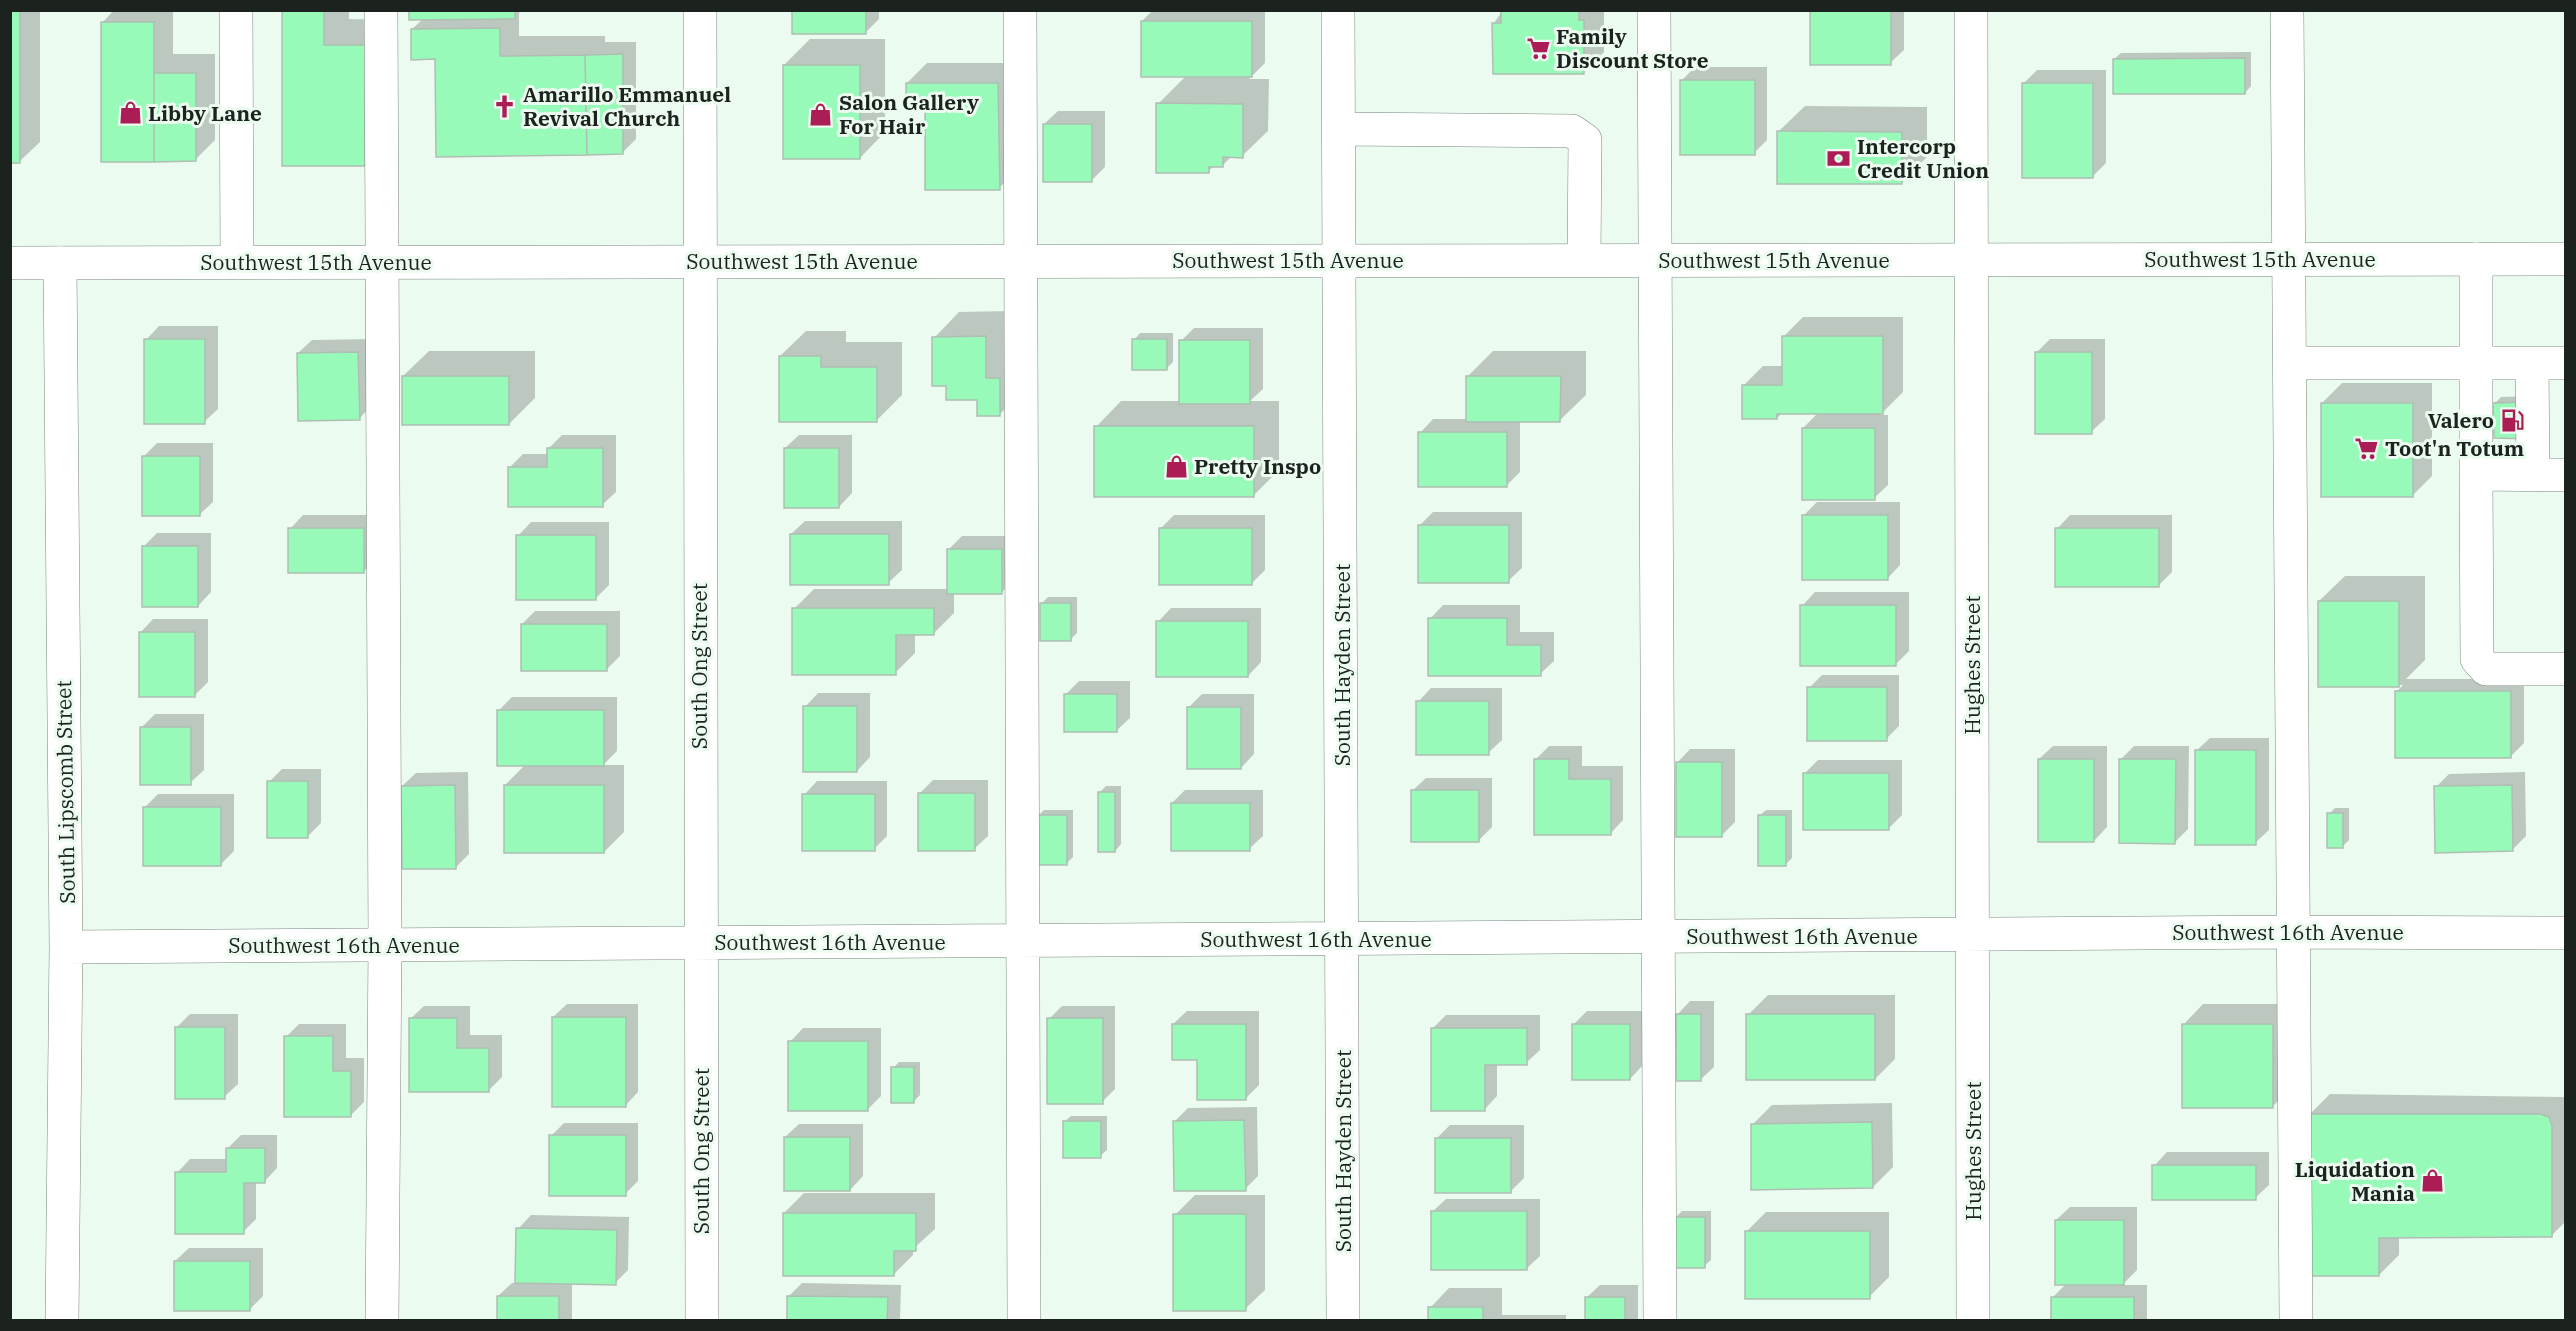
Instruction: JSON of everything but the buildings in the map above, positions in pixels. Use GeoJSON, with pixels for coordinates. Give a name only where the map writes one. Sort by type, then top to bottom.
{"type":"FeatureCollection","features":[{"type":"Feature","properties":{"kind":"street"},"geometry":{"type":"LineString","coordinates":[[236,10],[237,262]]}},
{"type":"Feature","properties":{"kind":"street"},"geometry":{"type":"LineString","coordinates":[[381,10],[386,945],[382,1320]]}},
{"type":"Feature","properties":{"kind":"street","name":"South Ong Street"},"geometry":{"type":"LineString","coordinates":[[700,10],[702,1320]]}},
{"type":"Feature","properties":{"kind":"street"},"geometry":{"type":"LineString","coordinates":[[1020,10],[1023,1320]]}},
{"type":"Feature","properties":{"kind":"street","name":"South Hayden Street"},"geometry":{"type":"LineString","coordinates":[[1338,10],[1344,939],[1343,1320]]}},
{"type":"Feature","properties":{"kind":"street"},"geometry":{"type":"LineString","coordinates":[[1654,10],[1660,1320]]}},
{"type":"Feature","properties":{"kind":"street","name":"Hughes Street"},"geometry":{"type":"LineString","coordinates":[[1971,10],[1973,1320]]}},
{"type":"Feature","properties":{"kind":"street"},"geometry":{"type":"LineString","coordinates":[[2286,10],[2296,1320]]}},
{"type":"Feature","properties":{"kind":"street"},"geometry":{"type":"LineString","coordinates":[[1338,129],[1572,131],[1585,140],[1584,260]]}},
{"type":"Feature","properties":{"kind":"street"},"geometry":{"type":"LineString","coordinates":[[2476,259],[2477,659],[2486,669],[2565,669]]}},
{"type":"Feature","properties":{"kind":"street","name":"Southwest 15th Avenue"},"geometry":{"type":"LineString","coordinates":[[10,263],[2565,259]]}},
{"type":"Feature","properties":{"kind":"street","name":"South Lipscomb Street"},"geometry":{"type":"LineString","coordinates":[[60,262],[66,946],[62,1320]]}},
{"type":"Feature","properties":{"kind":"street"},"geometry":{"type":"LineString","coordinates":[[2289,363],[2565,363]]}},
{"type":"Feature","properties":{"kind":"street"},"geometry":{"type":"LineString","coordinates":[[2532,363],[2533,475]]}},
{"type":"Feature","properties":{"kind":"street"},"geometry":{"type":"LineString","coordinates":[[2476,474],[2565,475]]}},
{"type":"Feature","properties":{"kind":"street","name":"Southwest 16th Avenue"},"geometry":{"type":"LineString","coordinates":[[66,946],[1659,938],[2293,932],[2565,933]]}},
{"type":"Feature","properties":{"kind":"place","name":"Family Discount Store"},"geometry":{"type":"Point","coordinates":[1538,48]}},
{"type":"Feature","properties":{"kind":"place","name":"Amarillo Emmanuel Revival Church"},"geometry":{"type":"Point","coordinates":[505,106]}},
{"type":"Feature","properties":{"kind":"place","name":"Libby Lane"},"geometry":{"type":"Point","coordinates":[130,113]}},
{"type":"Feature","properties":{"kind":"place","name":"Salon Gallery For Hair"},"geometry":{"type":"Point","coordinates":[821,114]}},
{"type":"Feature","properties":{"kind":"place","name":"Intercorp Credit Union"},"geometry":{"type":"Point","coordinates":[1839,158]}},
{"type":"Feature","properties":{"kind":"place","name":"Valero"},"geometry":{"type":"Point","coordinates":[2512,420]}},
{"type":"Feature","properties":{"kind":"place","name":"Toot'n Totum"},"geometry":{"type":"Point","coordinates":[2367,448]}},
{"type":"Feature","properties":{"kind":"place","name":"Pretty Inspo"},"geometry":{"type":"Point","coordinates":[1176,466]}},
{"type":"Feature","properties":{"kind":"place","name":"Liquidation Mania"},"geometry":{"type":"Point","coordinates":[2433,1181]}}]}
